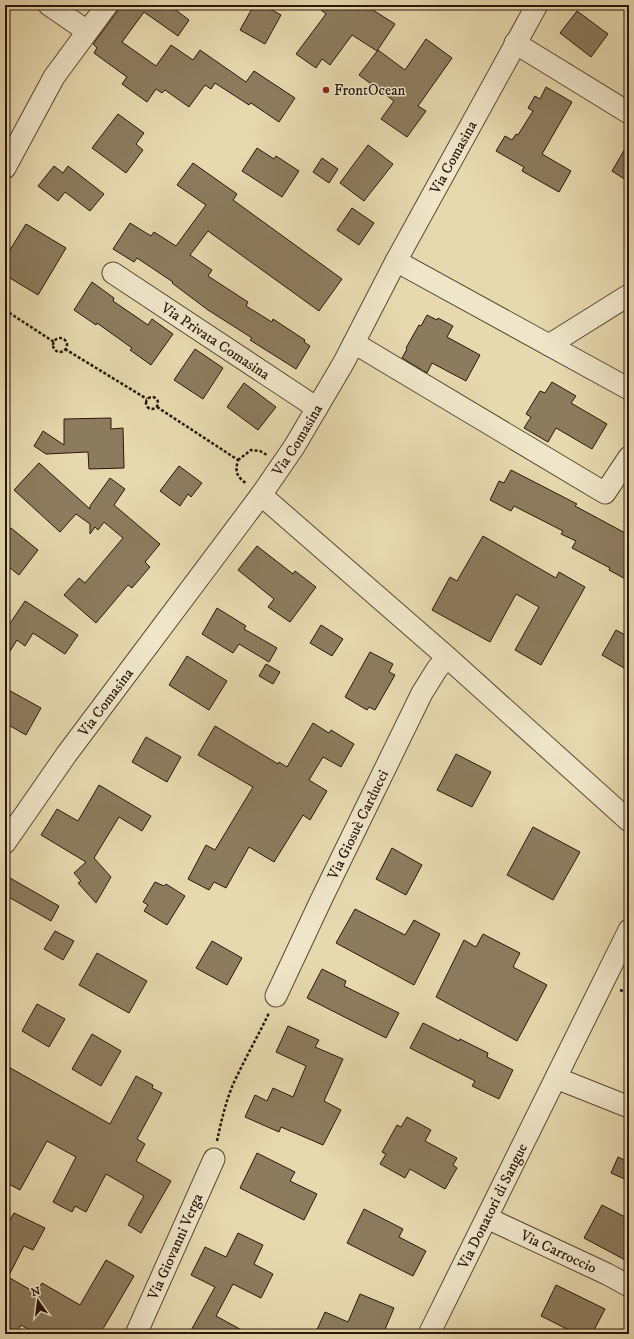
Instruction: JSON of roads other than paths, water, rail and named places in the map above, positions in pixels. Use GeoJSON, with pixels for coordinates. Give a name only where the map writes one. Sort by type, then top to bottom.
{"type":"FeatureCollection","features":[{"type":"Feature","properties":{"kind":"street"},"geometry":{"type":"LineString","coordinates":[[49,5],[87,31]]}},
{"type":"Feature","properties":{"kind":"street"},"geometry":{"type":"LineString","coordinates":[[5,168],[54,77],[107,5]]}},
{"type":"Feature","properties":{"kind":"street","name":"Via Comasina"},"geometry":{"type":"LineString","coordinates":[[5,843],[256,487],[294,447],[354,343],[396,261],[537,5]]}},
{"type":"Feature","properties":{"kind":"street"},"geometry":{"type":"LineString","coordinates":[[516,43],[629,113]]}},
{"type":"Feature","properties":{"kind":"street"},"geometry":{"type":"LineString","coordinates":[[396,261],[629,389]]}},
{"type":"Feature","properties":{"kind":"street","name":"Via Privata Comasina"},"geometry":{"type":"LineString","coordinates":[[113,273],[317,408]]}},
{"type":"Feature","properties":{"kind":"street"},"geometry":{"type":"LineString","coordinates":[[549,345],[629,295]]}},
{"type":"Feature","properties":{"kind":"street"},"geometry":{"type":"LineString","coordinates":[[354,343],[605,493],[629,457]]}},
{"type":"Feature","properties":{"kind":"street"},"geometry":{"type":"LineString","coordinates":[[256,487],[629,821]]}},
{"type":"Feature","properties":{"kind":"street","name":"Via Giosuè Carducci"},"geometry":{"type":"LineString","coordinates":[[276,996],[422,693],[436,669],[447,657]]}},
{"type":"Feature","properties":{"kind":"street","name":"Via Donatori di Sangue"},"geometry":{"type":"LineString","coordinates":[[429,1334],[629,930]]}},
{"type":"Feature","properties":{"kind":"street"},"geometry":{"type":"LineString","coordinates":[[556,1078],[629,1107]]}},
{"type":"Feature","properties":{"kind":"street","name":"Via Giovanni Verga"},"geometry":{"type":"LineString","coordinates":[[136,1334],[214,1159]]}},
{"type":"Feature","properties":{"kind":"street","name":"Via Carroccio"},"geometry":{"type":"LineString","coordinates":[[487,1218],[607,1274],[629,1286]]}},
{"type":"Feature","properties":{"kind":"place","name":"FrontOcean"},"geometry":{"type":"Point","coordinates":[326,90]}}]}
